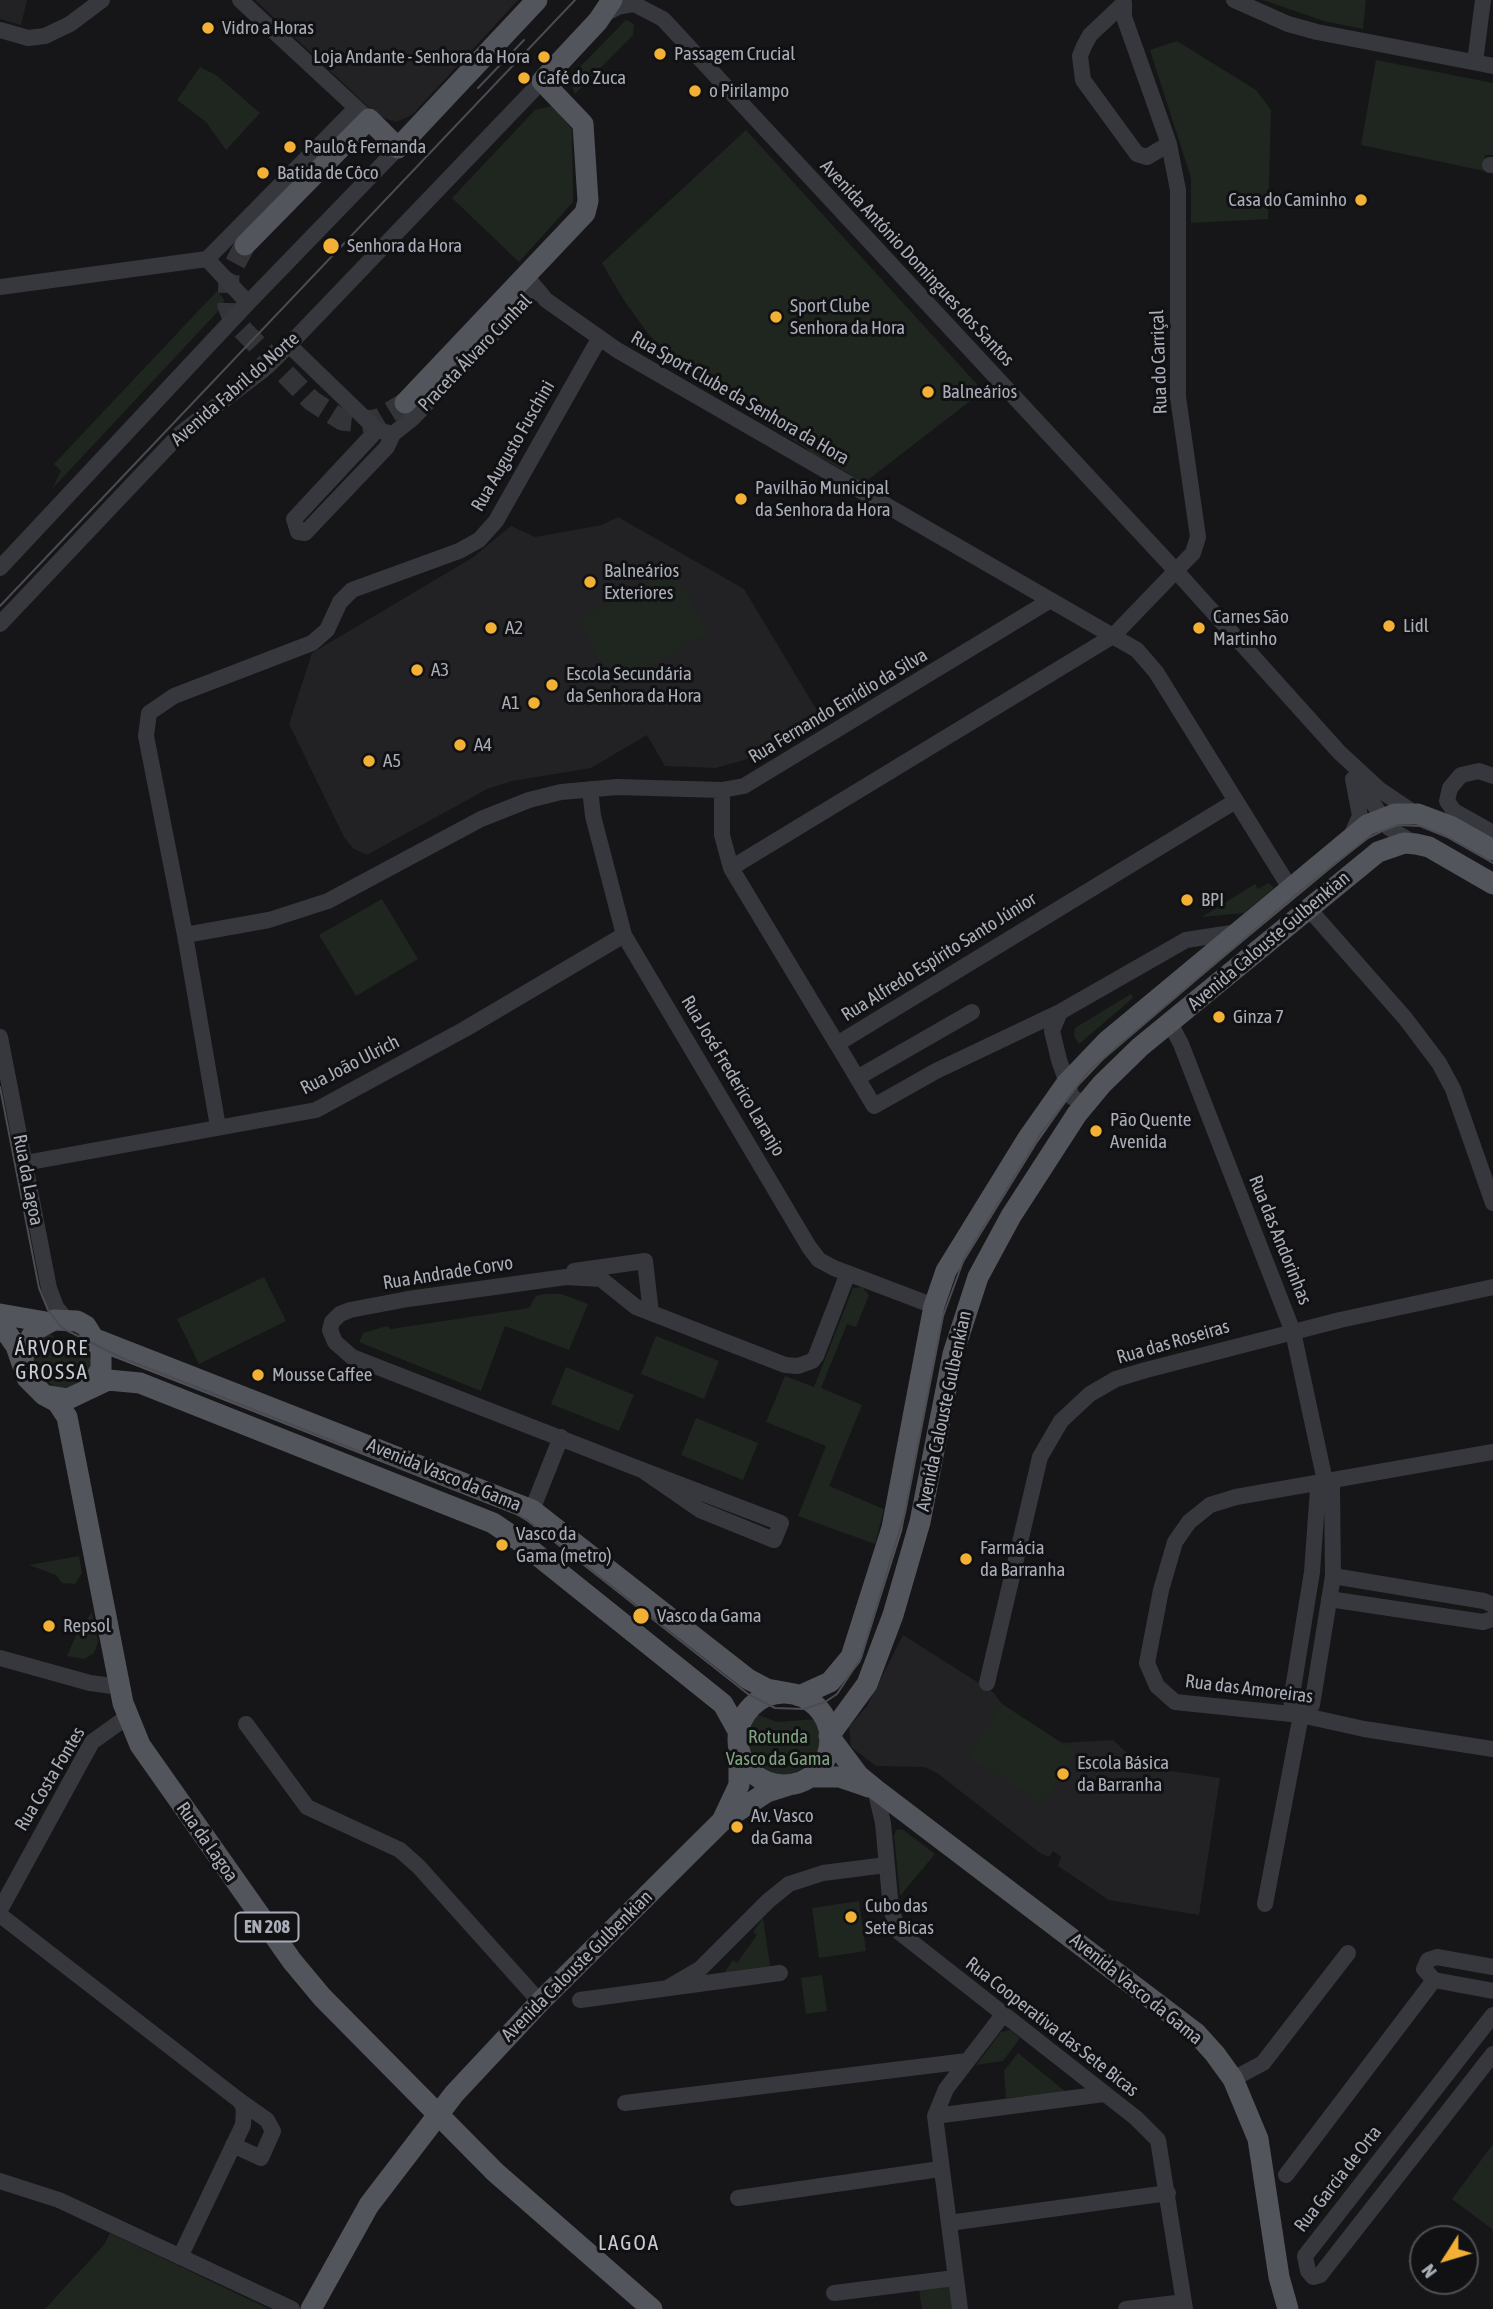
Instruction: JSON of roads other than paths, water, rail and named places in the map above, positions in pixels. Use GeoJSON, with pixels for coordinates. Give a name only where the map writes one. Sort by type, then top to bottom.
{"type":"FeatureCollection","features":[{"type":"Feature","properties":{"kind":"main road"},"geometry":{"type":"LineString","coordinates":[[245,245],[363,114],[398,148],[537,0]]}},
{"type":"Feature","properties":{"kind":"main road","name":"Avenida Fabril do Norte"},"geometry":{"type":"LineString","coordinates":[[542,81],[607,8]]}},
{"type":"Feature","properties":{"kind":"main road","name":"Praceta Álvaro Cunhal"},"geometry":{"type":"LineString","coordinates":[[531,284],[582,218],[588,201],[583,124],[542,81]]}},
{"type":"Feature","properties":{"kind":"main road"},"geometry":{"type":"LineString","coordinates":[[405,403],[531,284]]}},
{"type":"Feature","properties":{"kind":"main road","name":"Avenida Calouste Gulbenkian"},"geometry":{"type":"LineString","coordinates":[[794,1694],[830,1682],[851,1657],[891,1528],[934,1307],[955,1254],[1027,1138],[1066,1084],[1107,1041],[1350,837],[1382,818],[1414,813],[1433,818],[1493,850]]}},
{"type":"Feature","properties":{"kind":"main road"},"geometry":{"type":"LineString","coordinates":[[1416,844],[1493,884]]}},
{"type":"Feature","properties":{"kind":"main road","name":"Avenida Calouste Gulbenkian"},"geometry":{"type":"LineString","coordinates":[[829,1736],[867,1684],[893,1615],[920,1522],[955,1344],[978,1277],[1017,1206],[1085,1104],[1122,1064],[1371,856],[1395,845],[1416,844]]}},
{"type":"Feature","properties":{"kind":"main road","name":"Avenida Vasco da Gama"},"geometry":{"type":"LineString","coordinates":[[0,1314],[86,1326],[98,1340],[531,1510],[748,1679],[767,1689],[794,1694]]}},
{"type":"Feature","properties":{"kind":"main road"},"geometry":{"type":"LineString","coordinates":[[23,1366],[27,1340],[56,1320]]}},
{"type":"Feature","properties":{"kind":"main road"},"geometry":{"type":"LineString","coordinates":[[0,1323],[16,1346],[27,1378],[44,1395]]}},
{"type":"Feature","properties":{"kind":"main road","name":"EN 208"},"geometry":{"type":"LineString","coordinates":[[87,1390],[101,1369],[103,1359],[98,1340]]}},
{"type":"Feature","properties":{"kind":"main road","name":"Avenida Vasco da Gama"},"geometry":{"type":"LineString","coordinates":[[44,1395],[68,1399],[108,1380],[140,1383],[493,1523],[521,1542],[723,1704],[739,1741]]}},
{"type":"Feature","properties":{"kind":"main road","name":"Rua da Lagoa"},"geometry":{"type":"LineString","coordinates":[[70,1434],[76,1406],[87,1390]]}},
{"type":"Feature","properties":{"kind":"main road","name":"Rua da Lagoa"},"geometry":{"type":"LineString","coordinates":[[44,1395],[64,1410],[120,1687],[127,1717],[139,1745],[292,1961],[322,1997],[495,2172],[652,2309]]}},
{"type":"Feature","properties":{"kind":"main road"},"geometry":{"type":"LineString","coordinates":[[794,1694],[821,1713],[829,1736],[825,1760],[810,1776],[789,1785],[776,1784],[753,1773],[739,1741],[743,1718],[758,1700],[768,1696],[794,1694]]}},
{"type":"Feature","properties":{"kind":"main road","name":"Avenida Vasco da Gama"},"geometry":{"type":"LineString","coordinates":[[829,1736],[859,1776],[875,1789],[1196,2032],[1233,2078],[1258,2138],[1279,2277],[1288,2309]]}},
{"type":"Feature","properties":{"kind":"main road","name":"Avenida Calouste Gulbenkian"},"geometry":{"type":"LineString","coordinates":[[721,1822],[739,1785],[739,1741]]}},
{"type":"Feature","properties":{"kind":"main road","name":"Avenida Vasco da Gama"},"geometry":{"type":"LineString","coordinates":[[810,1776],[840,1777],[875,1789]]}},
{"type":"Feature","properties":{"kind":"main road","name":"Avenida Calouste Gulbenkian"},"geometry":{"type":"LineString","coordinates":[[294,2309],[362,2192],[400,2145],[437,2113],[540,2002],[721,1822],[767,1792],[789,1785]]}},
{"type":"Feature","properties":{"kind":"main road","name":"Avenida Calouste Gulbenkian"},"geometry":{"type":"LineString","coordinates":[[311,2309],[369,2205],[437,2113]]}},
{"type":"Feature","properties":{"kind":"street"},"geometry":{"type":"LineString","coordinates":[[0,30],[28,38],[45,36],[70,24],[102,0]]}},
{"type":"Feature","properties":{"kind":"street"},"geometry":{"type":"LineString","coordinates":[[0,287],[207,259],[363,114],[240,0]]}},
{"type":"Feature","properties":{"kind":"street"},"geometry":{"type":"LineString","coordinates":[[655,0],[663,19]]}},
{"type":"Feature","properties":{"kind":"street"},"geometry":{"type":"LineString","coordinates":[[1234,0],[1288,24],[1317,32],[1493,66]]}},
{"type":"Feature","properties":{"kind":"street"},"geometry":{"type":"LineString","coordinates":[[1475,62],[1483,0]]}},
{"type":"Feature","properties":{"kind":"street","name":"Rua do Carriçal"},"geometry":{"type":"LineString","coordinates":[[1125,1],[1099,26],[1084,46],[1080,56],[1083,80],[1136,154],[1147,157],[1169,144]]}},
{"type":"Feature","properties":{"kind":"street","name":"Rua do Carriçal"},"geometry":{"type":"LineString","coordinates":[[731,868],[1113,636],[1193,553],[1198,537],[1178,397],[1178,190],[1169,144],[1124,17],[1125,1]]}},
{"type":"Feature","properties":{"kind":"street"},"geometry":{"type":"LineString","coordinates":[[607,8],[634,4],[663,19]]}},
{"type":"Feature","properties":{"kind":"street","name":"Avenida António Domingues dos Santos"},"geometry":{"type":"LineString","coordinates":[[663,19],[1177,572],[1339,752],[1380,790],[1414,813]]}},
{"type":"Feature","properties":{"kind":"street","name":"Avenida Fabril do Norte"},"geometry":{"type":"LineString","coordinates":[[0,624],[181,432],[262,371],[289,345],[542,81]]}},
{"type":"Feature","properties":{"kind":"street"},"geometry":{"type":"LineString","coordinates":[[0,568],[248,303],[398,148]]}},
{"type":"Feature","properties":{"kind":"street"},"geometry":{"type":"LineString","coordinates":[[207,259],[248,303]]}},
{"type":"Feature","properties":{"kind":"street","name":"Rua Sport Clube da Senhora da Hora"},"geometry":{"type":"LineString","coordinates":[[531,284],[599,339],[1048,601],[1113,636],[1148,660],[1290,888]]}},
{"type":"Feature","properties":{"kind":"street","name":"Praceta Álvaro Cunhal"},"geometry":{"type":"LineString","coordinates":[[385,432],[413,418],[531,284]]}},
{"type":"Feature","properties":{"kind":"street","name":"Rua Augusto Fuschini"},"geometry":{"type":"LineString","coordinates":[[185,935],[146,736],[149,713],[156,705],[313,643],[327,630],[340,602],[352,590],[458,551],[480,540],[496,521],[599,339]]}},
{"type":"Feature","properties":{"kind":"street"},"geometry":{"type":"LineString","coordinates":[[289,345],[385,432],[387,447],[305,533],[298,532],[294,519],[385,432]]}},
{"type":"Feature","properties":{"kind":"street","name":"Rua Fernando Emídio da Silva"},"geometry":{"type":"LineString","coordinates":[[185,935],[269,920],[302,911],[375,878],[508,807],[561,792],[590,789],[722,790],[754,781],[1048,601]]}},
{"type":"Feature","properties":{"kind":"street"},"geometry":{"type":"LineString","coordinates":[[1339,752],[1382,818],[1396,834],[1416,844]]}},
{"type":"Feature","properties":{"kind":"street","name":"Avenida António Domingues dos Santos"},"geometry":{"type":"LineString","coordinates":[[1339,752],[1352,776],[1360,806],[1360,821],[1350,837]]}},
{"type":"Feature","properties":{"kind":"street"},"geometry":{"type":"LineString","coordinates":[[1493,776],[1479,771],[1461,775],[1450,788],[1447,801],[1454,811],[1493,833]]}},
{"type":"Feature","properties":{"kind":"street","name":"Rua José Frederico Laranjo"},"geometry":{"type":"LineString","coordinates":[[590,789],[593,816],[624,935],[809,1247],[819,1260],[934,1307]]}},
{"type":"Feature","properties":{"kind":"street","name":"Rua Alfredo Espírito Santo Júnior"},"geometry":{"type":"LineString","coordinates":[[722,790],[722,835],[731,868],[837,1044],[1234,802]]}},
{"type":"Feature","properties":{"kind":"street"},"geometry":{"type":"LineString","coordinates":[[1308,908],[1405,1018],[1447,1075],[1493,1203]]}},
{"type":"Feature","properties":{"kind":"street","name":"Avenida Calouste Gulbenkian"},"geometry":{"type":"LineString","coordinates":[[857,1078],[874,1106],[936,1071],[1060,1012],[1186,940],[1238,932]]}},
{"type":"Feature","properties":{"kind":"street"},"geometry":{"type":"LineString","coordinates":[[185,935],[218,1127]]}},
{"type":"Feature","properties":{"kind":"street","name":"Rua João Ulrich"},"geometry":{"type":"LineString","coordinates":[[25,1163],[316,1110],[465,1029],[624,935]]}},
{"type":"Feature","properties":{"kind":"street"},"geometry":{"type":"LineString","coordinates":[[837,1044],[857,1078],[972,1012]]}},
{"type":"Feature","properties":{"kind":"street"},"geometry":{"type":"LineString","coordinates":[[1060,1012],[1052,1031],[1066,1084],[1077,1102],[1085,1104]]}},
{"type":"Feature","properties":{"kind":"street","name":"Rua das Andorinhas"},"geometry":{"type":"LineString","coordinates":[[1170,1023],[1181,1044],[1293,1332],[1325,1481],[1332,1486],[1333,1576],[1312,1705],[1301,1715],[1265,1904]]}},
{"type":"Feature","properties":{"kind":"street","name":"Rua da Lagoa"},"geometry":{"type":"LineString","coordinates":[[0,1037],[49,1288],[56,1307],[56,1320]]}},
{"type":"Feature","properties":{"kind":"street"},"geometry":{"type":"LineString","coordinates":[[566,1277],[571,1272],[645,1261],[651,1313]]}},
{"type":"Feature","properties":{"kind":"street","name":"Rua Andrade Corvo"},"geometry":{"type":"LineString","coordinates":[[642,1470],[700,1510],[774,1540],[781,1523],[352,1357],[335,1342],[330,1330],[340,1314],[351,1310],[566,1277],[604,1280],[628,1302],[651,1313],[785,1365],[805,1365],[816,1356],[848,1273]]}},
{"type":"Feature","properties":{"kind":"street","name":"Rua das Roseiras"},"geometry":{"type":"LineString","coordinates":[[987,1683],[1040,1457],[1061,1421],[1090,1395],[1116,1379],[1293,1332],[1493,1287]]}},
{"type":"Feature","properties":{"kind":"street"},"geometry":{"type":"LineString","coordinates":[[531,1510],[561,1437]]}},
{"type":"Feature","properties":{"kind":"street","name":"Rua das Amoreiras"},"geometry":{"type":"LineString","coordinates":[[1493,1452],[1221,1500],[1189,1522],[1180,1532],[1169,1559],[1148,1654],[1150,1675],[1157,1686],[1175,1702],[1301,1715],[1364,1729],[1493,1749]]}},
{"type":"Feature","properties":{"kind":"street","name":"Rua das Andorinhas"},"geometry":{"type":"LineString","coordinates":[[1301,1715],[1291,1701],[1312,1572],[1318,1489],[1325,1481]]}},
{"type":"Feature","properties":{"kind":"street"},"geometry":{"type":"LineString","coordinates":[[1333,1576],[1484,1601],[1493,1605]]}},
{"type":"Feature","properties":{"kind":"street"},"geometry":{"type":"LineString","coordinates":[[1329,1599],[1483,1622],[1493,1619]]}},
{"type":"Feature","properties":{"kind":"street"},"geometry":{"type":"LineString","coordinates":[[0,1658],[90,1683],[120,1687]]}},
{"type":"Feature","properties":{"kind":"street","name":"Rua Costa Fontes"},"geometry":{"type":"LineString","coordinates":[[0,1910],[92,1742],[100,1733],[127,1717]]}},
{"type":"Feature","properties":{"kind":"street"},"geometry":{"type":"LineString","coordinates":[[246,1724],[307,1807],[400,1850],[419,1867],[540,2002]]}},
{"type":"Feature","properties":{"kind":"street","name":"Rua Cooperativa das Sete Bicas"},"geometry":{"type":"LineString","coordinates":[[875,1789],[880,1807],[891,1909],[899,1931],[1002,2016],[1136,2118],[1158,2140],[1184,2305]]}},
{"type":"Feature","properties":{"kind":"street"},"geometry":{"type":"LineString","coordinates":[[669,1987],[700,1969],[768,1901],[789,1884],[822,1873],[886,1865]]}},
{"type":"Feature","properties":{"kind":"street"},"geometry":{"type":"LineString","coordinates":[[0,1915],[267,2120],[273,2131],[261,2158],[233,2145]]}},
{"type":"Feature","properties":{"kind":"street"},"geometry":{"type":"LineString","coordinates":[[1233,2078],[1263,2063],[1348,1953]]}},
{"type":"Feature","properties":{"kind":"street"},"geometry":{"type":"LineString","coordinates":[[1493,1967],[1437,1957],[1428,1960],[1424,1969],[1434,1980],[1493,1991]]}},
{"type":"Feature","properties":{"kind":"street"},"geometry":{"type":"LineString","coordinates":[[580,2000],[780,1973]]}},
{"type":"Feature","properties":{"kind":"street"},"geometry":{"type":"LineString","coordinates":[[1286,2175],[1434,1980]]}},
{"type":"Feature","properties":{"kind":"street","name":"Rua Garcia de Orta"},"geometry":{"type":"LineString","coordinates":[[1493,2015],[1305,2256],[1308,2271],[1314,2277],[1321,2275],[1493,2054]]}},
{"type":"Feature","properties":{"kind":"street"},"geometry":{"type":"LineString","coordinates":[[960,2309],[935,2116],[946,2089],[1002,2016]]}},
{"type":"Feature","properties":{"kind":"street"},"geometry":{"type":"LineString","coordinates":[[625,2103],[967,2062]]}},
{"type":"Feature","properties":{"kind":"street"},"geometry":{"type":"LineString","coordinates":[[935,2116],[1104,2094]]}},
{"type":"Feature","properties":{"kind":"street"},"geometry":{"type":"LineString","coordinates":[[180,2257],[245,2117],[240,2101]]}},
{"type":"Feature","properties":{"kind":"street"},"geometry":{"type":"LineString","coordinates":[[737,2197],[940,2169]]}},
{"type":"Feature","properties":{"kind":"street"},"geometry":{"type":"LineString","coordinates":[[0,2181],[60,2200],[294,2309]]}},
{"type":"Feature","properties":{"kind":"street"},"geometry":{"type":"LineString","coordinates":[[949,2223],[1168,2193]]}},
{"type":"Feature","properties":{"kind":"street"},"geometry":{"type":"LineString","coordinates":[[834,2293],[955,2278]]}},
{"type":"Feature","properties":{"kind":"street"},"geometry":{"type":"LineString","coordinates":[[1126,2309],[1184,2305]]}},
{"type":"Feature","properties":{"kind":"tunnel"},"geometry":{"type":"LineString","coordinates":[[245,245],[229,275],[228,306],[234,321],[312,401],[342,420],[360,422],[379,419],[405,403]]}},
{"type":"Feature","properties":{"kind":"tram line"},"geometry":{"type":"LineString","coordinates":[[0,606],[575,0]]}},
{"type":"Feature","properties":{"kind":"tram line"},"geometry":{"type":"LineString","coordinates":[[478,88],[524,40]]}},
{"type":"Feature","properties":{"kind":"tram line"},"geometry":{"type":"LineString","coordinates":[[0,1087],[39,1288],[48,1310],[62,1328],[120,1357],[513,1512],[748,1694],[775,1708],[804,1709],[825,1702],[837,1694],[861,1658],[905,1513],[943,1316],[964,1259],[1042,1132],[1089,1071],[1304,888],[1368,838],[1398,825],[1420,826],[1447,837],[1493,863]]}},
{"type":"Feature","properties":{"kind":"place","name":"Vidro a Horas"},"geometry":{"type":"Point","coordinates":[208,28]}},
{"type":"Feature","properties":{"kind":"place","name":"Passagem Crucial"},"geometry":{"type":"Point","coordinates":[660,54]}},
{"type":"Feature","properties":{"kind":"place","name":"Loja Andante - Senhora da Hora"},"geometry":{"type":"Point","coordinates":[544,57]}},
{"type":"Feature","properties":{"kind":"place","name":"Café do Zuca"},"geometry":{"type":"Point","coordinates":[524,78]}},
{"type":"Feature","properties":{"kind":"place","name":"o Pirilampo"},"geometry":{"type":"Point","coordinates":[695,91]}},
{"type":"Feature","properties":{"kind":"place","name":"Paulo & Fernanda"},"geometry":{"type":"Point","coordinates":[290,147]}},
{"type":"Feature","properties":{"kind":"place","name":"Batida de Côco"},"geometry":{"type":"Point","coordinates":[263,173]}},
{"type":"Feature","properties":{"kind":"place","name":"Casa do Caminho"},"geometry":{"type":"Point","coordinates":[1361,200]}},
{"type":"Feature","properties":{"kind":"place","name":"Senhora da Hora"},"geometry":{"type":"Point","coordinates":[331,246]}},
{"type":"Feature","properties":{"kind":"place","name":"Sport Clube Senhora da Hora"},"geometry":{"type":"Point","coordinates":[776,317]}},
{"type":"Feature","properties":{"kind":"place","name":"Balneários"},"geometry":{"type":"Point","coordinates":[928,392]}},
{"type":"Feature","properties":{"kind":"place","name":"Pavilhão Municipal da Senhora da Hora"},"geometry":{"type":"Point","coordinates":[741,499]}},
{"type":"Feature","properties":{"kind":"place","name":"Balneários Exteriores"},"geometry":{"type":"Point","coordinates":[590,582]}},
{"type":"Feature","properties":{"kind":"place","name":"Lidl"},"geometry":{"type":"Point","coordinates":[1389,626]}},
{"type":"Feature","properties":{"kind":"place","name":"A2"},"geometry":{"type":"Point","coordinates":[491,628]}},
{"type":"Feature","properties":{"kind":"place","name":"Carnes São Martinho"},"geometry":{"type":"Point","coordinates":[1199,628]}},
{"type":"Feature","properties":{"kind":"place","name":"A3"},"geometry":{"type":"Point","coordinates":[417,670]}},
{"type":"Feature","properties":{"kind":"place","name":"Escola Secundária da Senhora da Hora"},"geometry":{"type":"Point","coordinates":[552,685]}},
{"type":"Feature","properties":{"kind":"place","name":"A1"},"geometry":{"type":"Point","coordinates":[534,703]}},
{"type":"Feature","properties":{"kind":"place","name":"A4"},"geometry":{"type":"Point","coordinates":[460,745]}},
{"type":"Feature","properties":{"kind":"place","name":"A5"},"geometry":{"type":"Point","coordinates":[369,761]}},
{"type":"Feature","properties":{"kind":"place","name":"BPI"},"geometry":{"type":"Point","coordinates":[1187,900]}},
{"type":"Feature","properties":{"kind":"place","name":"Ginza 7"},"geometry":{"type":"Point","coordinates":[1219,1017]}},
{"type":"Feature","properties":{"kind":"place","name":"Pão Quente Avenida"},"geometry":{"type":"Point","coordinates":[1096,1131]}},
{"type":"Feature","properties":{"kind":"place","name":"Mousse Caffee"},"geometry":{"type":"Point","coordinates":[258,1375]}},
{"type":"Feature","properties":{"kind":"place","name":"Vasco da Gama (metro)"},"geometry":{"type":"Point","coordinates":[502,1545]}},
{"type":"Feature","properties":{"kind":"place","name":"Farmácia da Barranha"},"geometry":{"type":"Point","coordinates":[966,1559]}},
{"type":"Feature","properties":{"kind":"place","name":"Vasco da Gama"},"geometry":{"type":"Point","coordinates":[641,1616]}},
{"type":"Feature","properties":{"kind":"place","name":"Repsol"},"geometry":{"type":"Point","coordinates":[49,1626]}},
{"type":"Feature","properties":{"kind":"place","name":"Escola Básica da Barranha"},"geometry":{"type":"Point","coordinates":[1063,1774]}},
{"type":"Feature","properties":{"kind":"place","name":"Av. Vasco da Gama"},"geometry":{"type":"Point","coordinates":[737,1827]}},
{"type":"Feature","properties":{"kind":"place","name":"Cubo das Sete Bicas"},"geometry":{"type":"Point","coordinates":[851,1917]}},
{"type":"Feature","properties":{"kind":"district","name":"ÁRVORE GROSSA"},"geometry":{"type":"Point","coordinates":[52,1360]}},
{"type":"Feature","properties":{"kind":"district","name":"LAGOA"},"geometry":{"type":"Point","coordinates":[629,2243]}},
{"type":"Feature","properties":{"kind":"park label","name":"Rotunda Vasco da Gama"},"geometry":{"type":"Point","coordinates":[778,1748]}}]}
